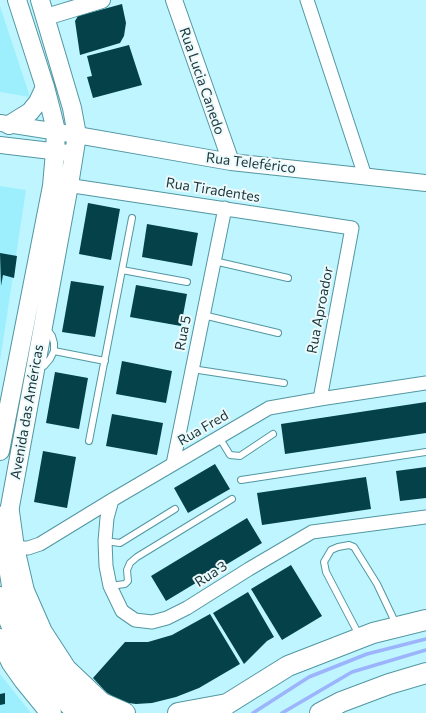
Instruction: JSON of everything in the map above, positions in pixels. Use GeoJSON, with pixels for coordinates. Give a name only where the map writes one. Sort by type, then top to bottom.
{"type":"FeatureCollection","features":[{"type":"Feature","properties":{"kind":"main road","name":"Avenida das Américas"},"geometry":{"type":"LineString","coordinates":[[14,635],[17,609],[11,586],[6,555],[5,534],[43,325],[61,184],[55,152],[56,131],[45,87],[17,0]]}},
{"type":"Feature","properties":{"kind":"main road","name":"Avenida das Américas"},"geometry":{"type":"LineString","coordinates":[[0,452],[61,184],[75,154],[77,135],[72,108],[40,0]]}},
{"type":"Feature","properties":{"kind":"main road"},"geometry":{"type":"LineString","coordinates":[[5,124],[30,112],[38,102],[45,87]]}},
{"type":"Feature","properties":{"kind":"main road"},"geometry":{"type":"LineString","coordinates":[[9,512],[14,548],[24,591],[42,632],[66,669],[102,703],[125,713]]}},
{"type":"Feature","properties":{"kind":"main road","name":"Avenida das Américas"},"geometry":{"type":"LineString","coordinates":[[0,596],[14,635],[50,666],[94,713]]}},
{"type":"Feature","properties":{"kind":"main road"},"geometry":{"type":"LineString","coordinates":[[178,713],[222,708],[288,666],[373,633],[426,620]]}},
{"type":"Feature","properties":{"kind":"main road"},"geometry":{"type":"LineString","coordinates":[[14,635],[12,663],[51,713]]}},
{"type":"Feature","properties":{"kind":"main road"},"geometry":{"type":"LineString","coordinates":[[14,635],[48,684],[76,713]]}},
{"type":"Feature","properties":{"kind":"main road"},"geometry":{"type":"LineString","coordinates":[[320,713],[341,702],[389,684],[426,674]]}},
{"type":"Feature","properties":{"kind":"street"},"geometry":{"type":"LineString","coordinates":[[46,17],[102,0]]}},
{"type":"Feature","properties":{"kind":"street","name":"Rua Lucia Canedo"},"geometry":{"type":"LineString","coordinates":[[174,0],[230,162]]}},
{"type":"Feature","properties":{"kind":"street"},"geometry":{"type":"LineString","coordinates":[[307,0],[365,176]]}},
{"type":"Feature","properties":{"kind":"street","name":"Rua Teleférico"},"geometry":{"type":"LineString","coordinates":[[5,124],[56,131],[230,162],[426,183]]}},
{"type":"Feature","properties":{"kind":"street"},"geometry":{"type":"LineString","coordinates":[[0,145],[75,154]]}},
{"type":"Feature","properties":{"kind":"street","name":"Rua Tiradentes"},"geometry":{"type":"LineString","coordinates":[[61,184],[352,228]]}},
{"type":"Feature","properties":{"kind":"street","name":"Rua 5"},"geometry":{"type":"LineString","coordinates":[[173,464],[225,208]]}},
{"type":"Feature","properties":{"kind":"street","name":"Rua Aproador"},"geometry":{"type":"LineString","coordinates":[[320,399],[352,228]]}},
{"type":"Feature","properties":{"kind":"street","name":"Rua Fred"},"geometry":{"type":"LineString","coordinates":[[14,548],[28,548],[40,544],[269,408],[426,384]]}},
{"type":"Feature","properties":{"kind":"street","name":"Rua 3"},"geometry":{"type":"LineString","coordinates":[[112,500],[107,518],[105,541],[106,566],[110,586],[122,611],[135,620],[152,622],[167,618],[187,608],[312,532],[426,517]]}},
{"type":"Feature","properties":{"kind":"lane"},"geometry":{"type":"LineString","coordinates":[[89,441],[132,218]]}},
{"type":"Feature","properties":{"kind":"lane"},"geometry":{"type":"LineString","coordinates":[[214,261],[288,278]]}},
{"type":"Feature","properties":{"kind":"lane"},"geometry":{"type":"LineString","coordinates":[[122,270],[187,282]]}},
{"type":"Feature","properties":{"kind":"lane"},"geometry":{"type":"LineString","coordinates":[[203,315],[278,333]]}},
{"type":"Feature","properties":{"kind":"lane"},"geometry":{"type":"LineString","coordinates":[[35,370],[44,366],[54,351],[52,336],[43,325]]}},
{"type":"Feature","properties":{"kind":"lane"},"geometry":{"type":"LineString","coordinates":[[54,351],[105,361]]}},
{"type":"Feature","properties":{"kind":"lane"},"geometry":{"type":"LineString","coordinates":[[192,368],[284,383]]}},
{"type":"Feature","properties":{"kind":"lane"},"geometry":{"type":"LineString","coordinates":[[220,437],[230,455],[240,456],[273,434]]}},
{"type":"Feature","properties":{"kind":"lane"},"geometry":{"type":"LineString","coordinates":[[241,480],[426,452]]}},
{"type":"Feature","properties":{"kind":"lane"},"geometry":{"type":"LineString","coordinates":[[110,586],[125,584],[128,581],[127,570],[130,563],[137,557],[232,499]]}},
{"type":"Feature","properties":{"kind":"lane"},"geometry":{"type":"LineString","coordinates":[[105,541],[120,543],[176,510]]}},
{"type":"Feature","properties":{"kind":"lane"},"geometry":{"type":"LineString","coordinates":[[360,638],[326,572],[324,562],[331,550],[338,546],[349,545],[354,547],[377,584],[397,627]]}},
{"type":"Feature","properties":{"kind":"shaded area"},"geometry":{"type":"Polygon","coordinates":[[[0,6],[30,97],[0,92],[0,6]]]}},
{"type":"Feature","properties":{"kind":"shaded area"},"geometry":{"type":"Polygon","coordinates":[[[0,186],[26,190],[0,361],[0,186]]]}},
{"type":"Feature","properties":{"kind":"shaded area"},"geometry":{"type":"Polygon","coordinates":[[[0,674],[31,713],[0,713],[0,674]]]}},
{"type":"Feature","properties":{"kind":"building"},"geometry":{"type":"Polygon","coordinates":[[[122,4],[126,23],[124,36],[120,43],[80,55],[75,21],[78,16],[122,4]]]}},
{"type":"Feature","properties":{"kind":"building"},"geometry":{"type":"Polygon","coordinates":[[[129,45],[142,85],[93,98],[87,77],[92,76],[87,56],[129,45]]]}},
{"type":"Feature","properties":{"kind":"building"},"geometry":{"type":"Polygon","coordinates":[[[88,203],[120,209],[111,260],[79,254],[88,203]]]}},
{"type":"Feature","properties":{"kind":"building"},"geometry":{"type":"Polygon","coordinates":[[[147,224],[198,233],[192,266],[142,257],[147,224]]]}},
{"type":"Feature","properties":{"kind":"building"},"geometry":{"type":"Polygon","coordinates":[[[0,253],[17,256],[14,278],[3,275],[1,286],[0,253]]]}},
{"type":"Feature","properties":{"kind":"building"},"geometry":{"type":"Polygon","coordinates":[[[71,281],[104,286],[95,337],[62,332],[71,281]]]}},
{"type":"Feature","properties":{"kind":"building"},"geometry":{"type":"Polygon","coordinates":[[[136,285],[187,294],[181,326],[130,317],[136,285]]]}},
{"type":"Feature","properties":{"kind":"building"},"geometry":{"type":"Polygon","coordinates":[[[122,361],[172,371],[166,403],[116,394],[122,361]]]}},
{"type":"Feature","properties":{"kind":"building"},"geometry":{"type":"Polygon","coordinates":[[[55,372],[88,378],[79,429],[46,423],[55,372]]]}},
{"type":"Feature","properties":{"kind":"building"},"geometry":{"type":"Polygon","coordinates":[[[426,402],[426,433],[285,454],[281,424],[426,402]]]}},
{"type":"Feature","properties":{"kind":"building"},"geometry":{"type":"Polygon","coordinates":[[[112,414],[163,423],[157,455],[106,446],[112,414]]]}},
{"type":"Feature","properties":{"kind":"building"},"geometry":{"type":"Polygon","coordinates":[[[43,451],[76,457],[67,508],[34,502],[43,451]]]}},
{"type":"Feature","properties":{"kind":"building"},"geometry":{"type":"Polygon","coordinates":[[[215,464],[230,489],[188,513],[174,488],[215,464]]]}},
{"type":"Feature","properties":{"kind":"building"},"geometry":{"type":"Polygon","coordinates":[[[426,467],[426,498],[400,501],[396,471],[426,467]]]}},
{"type":"Feature","properties":{"kind":"building"},"geometry":{"type":"Polygon","coordinates":[[[366,477],[371,509],[262,525],[257,493],[366,477]]]}},
{"type":"Feature","properties":{"kind":"building"},"geometry":{"type":"Polygon","coordinates":[[[247,518],[262,543],[166,601],[151,576],[247,518]]]}},
{"type":"Feature","properties":{"kind":"building"},"geometry":{"type":"Polygon","coordinates":[[[291,565],[322,616],[282,640],[251,589],[291,565]]]}},
{"type":"Feature","properties":{"kind":"building"},"geometry":{"type":"Polygon","coordinates":[[[248,592],[274,637],[267,641],[244,664],[213,613],[248,592]]]}},
{"type":"Feature","properties":{"kind":"building"},"geometry":{"type":"Polygon","coordinates":[[[210,614],[240,664],[199,688],[176,697],[152,703],[136,704],[121,702],[106,692],[93,678],[125,642],[148,642],[172,635],[210,614]]]}},
{"type":"Feature","properties":{"kind":"building"},"geometry":{"type":"Polygon","coordinates":[[[5,693],[5,704],[0,705],[0,694],[5,693]]]}},
{"type":"Feature","properties":{"kind":"waterway"},"geometry":{"type":"LineString","coordinates":[[253,713],[309,677],[367,654],[426,639]]}},
{"type":"Feature","properties":{"kind":"waterway"},"geometry":{"type":"LineString","coordinates":[[282,713],[352,672],[426,650]]}}]}
